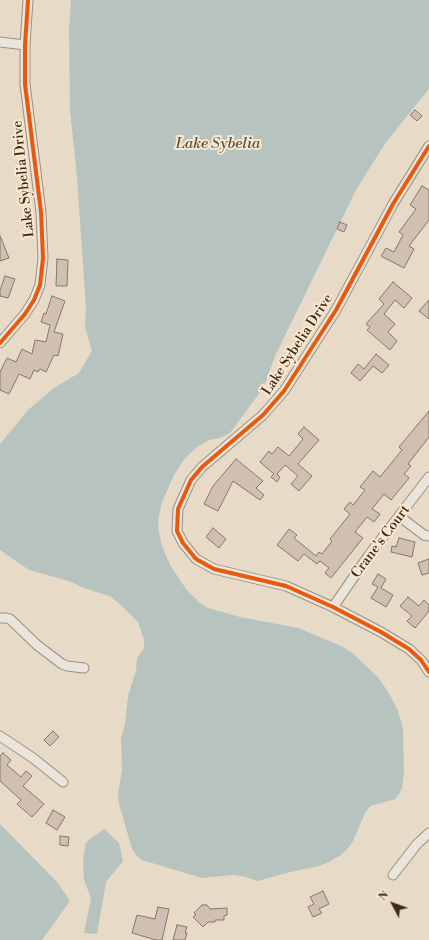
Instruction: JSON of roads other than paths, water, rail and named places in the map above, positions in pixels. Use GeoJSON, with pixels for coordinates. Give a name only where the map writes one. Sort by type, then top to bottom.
{"type":"FeatureCollection","features":[{"type":"Feature","properties":{"kind":"street","name":"Lake Sybelia Drive"},"geometry":{"type":"LineString","coordinates":[[0,343],[25,314],[34,300],[40,285],[43,258],[41,212],[24,84],[28,0]]}},
{"type":"Feature","properties":{"kind":"street"},"geometry":{"type":"LineString","coordinates":[[0,42],[25,45]]}},
{"type":"Feature","properties":{"kind":"street","name":"Lake Sybelia Drive"},"geometry":{"type":"LineString","coordinates":[[429,146],[393,204],[336,310],[284,390],[263,415],[202,467],[191,480],[178,509],[177,531],[183,543],[196,559],[214,569],[286,586],[333,607],[381,632],[409,649],[421,660],[429,672]]}},
{"type":"Feature","properties":{"kind":"street","name":"Crane's Court"},"geometry":{"type":"LineString","coordinates":[[333,607],[369,555],[428,479]]}},
{"type":"Feature","properties":{"kind":"street"},"geometry":{"type":"LineString","coordinates":[[399,516],[429,536]]}},
{"type":"Feature","properties":{"kind":"street"},"geometry":{"type":"LineString","coordinates":[[0,618],[10,619],[37,645],[62,664],[84,668]]}},
{"type":"Feature","properties":{"kind":"street"},"geometry":{"type":"LineString","coordinates":[[0,736],[33,758],[63,782]]}},
{"type":"Feature","properties":{"kind":"street"},"geometry":{"type":"LineString","coordinates":[[393,875],[417,844],[429,834]]}},
{"type":"Feature","properties":{"kind":"water","name":"Lake Sybelia"},"geometry":{"type":"Polygon","coordinates":[[[71,0],[429,0],[429,89],[386,142],[356,190],[275,356],[264,387],[230,433],[220,438],[209,440],[197,447],[185,458],[174,475],[162,502],[159,516],[158,527],[162,546],[170,565],[186,589],[200,603],[208,608],[240,617],[298,628],[341,646],[351,652],[378,677],[390,695],[398,711],[403,729],[404,772],[402,788],[399,794],[395,799],[371,806],[366,811],[349,847],[341,855],[319,866],[258,881],[233,875],[202,878],[142,860],[137,856],[132,849],[119,804],[118,794],[122,770],[121,738],[125,724],[128,696],[136,671],[137,658],[144,648],[144,640],[138,622],[110,596],[84,588],[69,581],[29,570],[0,550],[0,444],[28,410],[54,388],[79,373],[92,351],[85,327],[86,308],[77,177],[70,110],[69,29],[71,0]]]}},
{"type":"Feature","properties":{"kind":"water"},"geometry":{"type":"Polygon","coordinates":[[[0,824],[58,883],[70,901],[42,940],[0,940],[0,824]]]}},
{"type":"Feature","properties":{"kind":"water"},"geometry":{"type":"Polygon","coordinates":[[[104,829],[119,843],[123,861],[106,882],[97,934],[84,933],[91,899],[84,879],[83,861],[86,842],[104,829]]]}}]}
